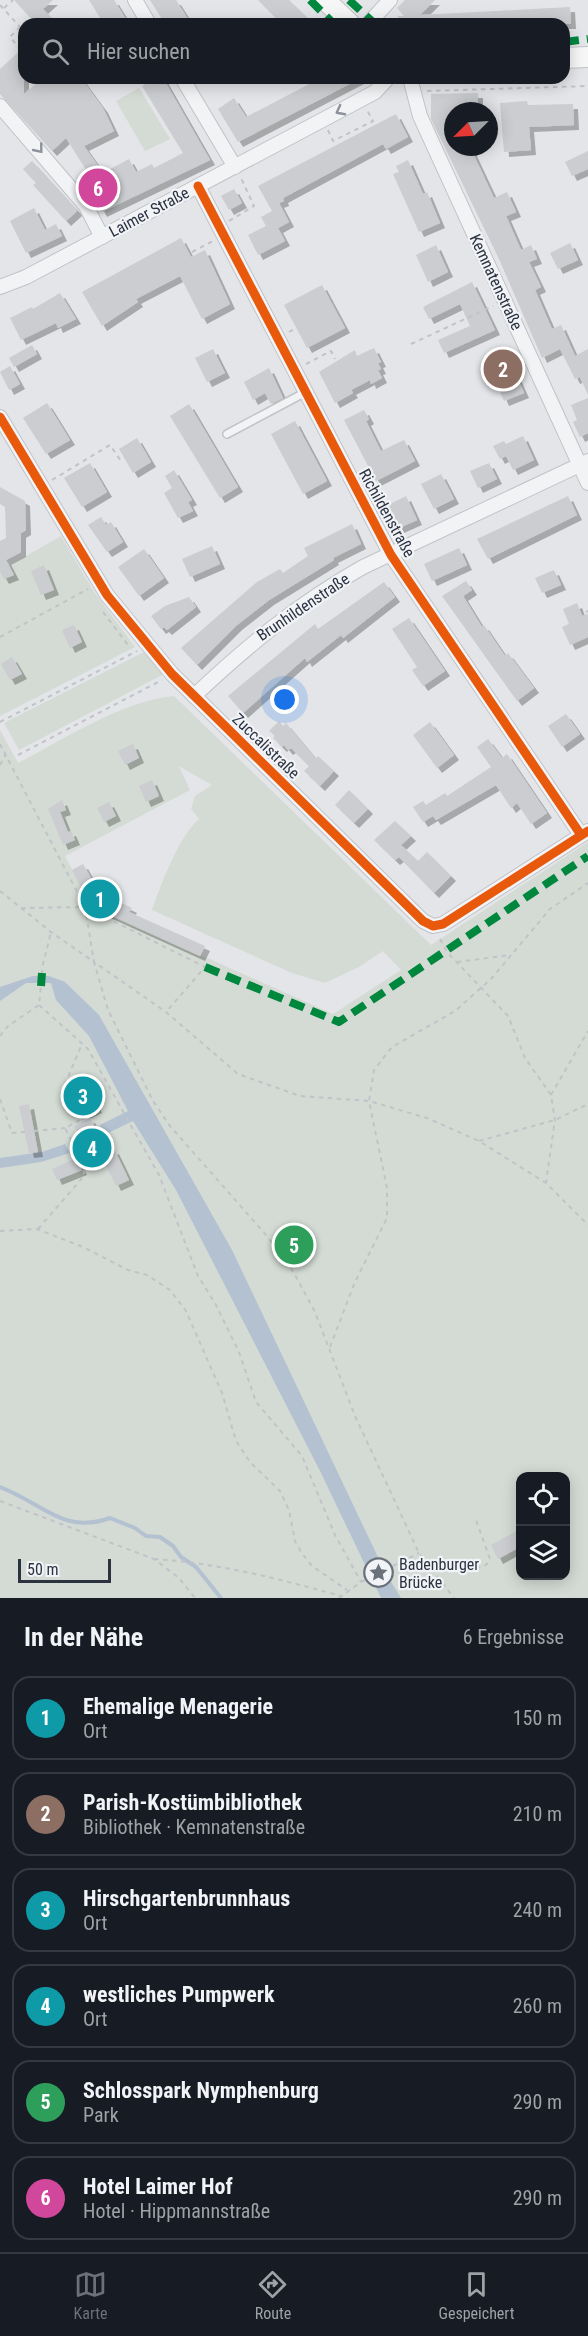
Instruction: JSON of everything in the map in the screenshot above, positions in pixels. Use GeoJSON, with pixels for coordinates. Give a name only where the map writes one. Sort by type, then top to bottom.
{"type":"FeatureCollection","features":[{"type":"Feature","properties":{"kind":"main road"},"geometry":{"type":"LineString","coordinates":[[326,0],[344,18]]}},
{"type":"Feature","properties":{"kind":"main road"},"geometry":{"type":"LineString","coordinates":[[570,58],[588,57]]}},
{"type":"Feature","properties":{"kind":"street"},"geometry":{"type":"LineString","coordinates":[[135,0],[146,18]]}},
{"type":"Feature","properties":{"kind":"street"},"geometry":{"type":"LineString","coordinates":[[374,18],[390,0]]}},
{"type":"Feature","properties":{"kind":"street"},"geometry":{"type":"LineString","coordinates":[[186,84],[235,167]]}},
{"type":"Feature","properties":{"kind":"street","name":"Laimer Straße"},"geometry":{"type":"LineString","coordinates":[[0,287],[26,277],[235,167],[375,92],[382,84]]}},
{"type":"Feature","properties":{"kind":"street","name":"Kemnatenstraße"},"geometry":{"type":"LineString","coordinates":[[412,84],[420,116],[504,300],[584,463],[588,483]]}},
{"type":"Feature","properties":{"kind":"street"},"geometry":{"type":"LineString","coordinates":[[0,106],[86,206],[102,237]]}},
{"type":"Feature","properties":{"kind":"street","name":"Richildenstraße"},"geometry":{"type":"LineString","coordinates":[[198,186],[304,393],[391,555],[585,833]]}},
{"type":"Feature","properties":{"kind":"street","name":"Zuccalistraße"},"geometry":{"type":"LineString","coordinates":[[0,417],[107,595],[172,674],[423,921],[433,926]]}},
{"type":"Feature","properties":{"kind":"street","name":"Brunhildenstraße"},"geometry":{"type":"LineString","coordinates":[[194,696],[251,642],[302,604],[354,572],[584,463]]}},
{"type":"Feature","properties":{"kind":"street"},"geometry":{"type":"LineString","coordinates":[[433,926],[443,924],[585,833]]}},
{"type":"Feature","properties":{"kind":"lane"},"geometry":{"type":"LineString","coordinates":[[227,434],[304,393]]}},
{"type":"Feature","properties":{"kind":"path"},"geometry":{"type":"LineString","coordinates":[[13,0],[1,7],[18,25]]}},
{"type":"Feature","properties":{"kind":"path"},"geometry":{"type":"LineString","coordinates":[[18,29],[10,37],[18,46]]}},
{"type":"Feature","properties":{"kind":"path"},"geometry":{"type":"LineString","coordinates":[[570,76],[588,76]]}},
{"type":"Feature","properties":{"kind":"path"},"geometry":{"type":"LineString","coordinates":[[428,91],[588,86]]}},
{"type":"Feature","properties":{"kind":"path"},"geometry":{"type":"LineString","coordinates":[[327,129],[333,141],[373,121],[366,108]]}},
{"type":"Feature","properties":{"kind":"path"},"geometry":{"type":"LineString","coordinates":[[359,128],[362,133]]}},
{"type":"Feature","properties":{"kind":"path"},"geometry":{"type":"LineString","coordinates":[[339,138],[341,143]]}},
{"type":"Feature","properties":{"kind":"path"},"geometry":{"type":"LineString","coordinates":[[192,252],[254,206],[235,167]]}},
{"type":"Feature","properties":{"kind":"path"},"geometry":{"type":"LineString","coordinates":[[411,344],[504,300]]}},
{"type":"Feature","properties":{"kind":"path"},"geometry":{"type":"LineString","coordinates":[[316,358],[331,351],[335,359]]}},
{"type":"Feature","properties":{"kind":"path"},"geometry":{"type":"LineString","coordinates":[[42,486],[110,445],[121,461]]}},
{"type":"Feature","properties":{"kind":"path"},"geometry":{"type":"LineString","coordinates":[[0,637],[88,589]]}},
{"type":"Feature","properties":{"kind":"path"},"geometry":{"type":"LineString","coordinates":[[0,722],[148,645]]}},
{"type":"Feature","properties":{"kind":"path"},"geometry":{"type":"LineString","coordinates":[[18,754],[172,674]]}},
{"type":"Feature","properties":{"kind":"path"},"geometry":{"type":"LineString","coordinates":[[0,744],[85,907],[94,962],[108,1010],[153,1101],[170,1125],[267,1236],[294,1273],[330,1347],[355,1416],[419,1553],[454,1598]]}},
{"type":"Feature","properties":{"kind":"path"},"geometry":{"type":"LineString","coordinates":[[0,765],[6,754]]}},
{"type":"Feature","properties":{"kind":"path"},"geometry":{"type":"LineString","coordinates":[[330,1347],[355,1282],[387,1218],[386,1178],[369,1101],[374,1070],[392,1047],[455,1011],[491,979],[550,909],[588,883]]}},
{"type":"Feature","properties":{"kind":"path"},"geometry":{"type":"LineString","coordinates":[[0,891],[51,932],[166,1012],[238,1074],[300,1096],[369,1101],[427,1118],[479,1141],[546,1183],[588,1225]]}},
{"type":"Feature","properties":{"kind":"path"},"geometry":{"type":"LineString","coordinates":[[20,908],[85,907],[205,967],[166,1012]]}},
{"type":"Feature","properties":{"kind":"path"},"geometry":{"type":"LineString","coordinates":[[433,926],[447,952],[508,1016],[525,1058],[551,1095],[555,1120],[546,1183]]}},
{"type":"Feature","properties":{"kind":"path"},"geometry":{"type":"LineString","coordinates":[[0,1036],[8,1026],[39,1005],[42,973],[51,932]]}},
{"type":"Feature","properties":{"kind":"path"},"geometry":{"type":"LineString","coordinates":[[457,962],[510,956]]}},
{"type":"Feature","properties":{"kind":"path"},"geometry":{"type":"LineString","coordinates":[[39,1005],[82,1044],[159,1174],[198,1276],[215,1303],[239,1352],[256,1402],[302,1456],[335,1535],[361,1582]]}},
{"type":"Feature","properties":{"kind":"path"},"geometry":{"type":"LineString","coordinates":[[551,1095],[588,1031]]}},
{"type":"Feature","properties":{"kind":"path"},"geometry":{"type":"LineString","coordinates":[[82,1044],[65,1084],[82,1119]]}},
{"type":"Feature","properties":{"kind":"path"},"geometry":{"type":"LineString","coordinates":[[0,1099],[12,1133],[25,1132]]}},
{"type":"Feature","properties":{"kind":"path"},"geometry":{"type":"LineString","coordinates":[[479,1141],[555,1120],[588,1104]]}},
{"type":"Feature","properties":{"kind":"path"},"geometry":{"type":"LineString","coordinates":[[34,1131],[65,1128],[90,1115]]}},
{"type":"Feature","properties":{"kind":"path"},"geometry":{"type":"LineString","coordinates":[[37,1229],[84,1176],[83,1163],[65,1128]]}},
{"type":"Feature","properties":{"kind":"path"},"geometry":{"type":"LineString","coordinates":[[83,1163],[115,1147]]}},
{"type":"Feature","properties":{"kind":"path"},"geometry":{"type":"LineString","coordinates":[[0,1231],[37,1229],[83,1247],[128,1270],[147,1275],[170,1290],[186,1311],[222,1393],[236,1441],[250,1462],[280,1491],[289,1510],[301,1552],[312,1566],[347,1590]]}},
{"type":"Feature","properties":{"kind":"path"},"geometry":{"type":"LineString","coordinates":[[0,1501],[154,1559],[179,1578],[195,1598]]}},
{"type":"Feature","properties":{"kind":"path"},"geometry":{"type":"LineString","coordinates":[[432,1571],[451,1565],[482,1567],[488,1563],[490,1559],[476,1520]]}},
{"type":"Feature","properties":{"kind":"path"},"geometry":{"type":"LineString","coordinates":[[154,1559],[187,1561],[255,1572],[340,1597],[366,1579],[419,1553]]}},
{"type":"Feature","properties":{"kind":"shaded area"},"geometry":{"type":"Polygon","coordinates":[[[139,88],[170,139],[145,151],[116,101],[139,88]]]}},
{"type":"Feature","properties":{"kind":"shaded area"},"geometry":{"type":"Polygon","coordinates":[[[61,536],[94,592],[135,647],[0,716],[0,571],[61,536]]]}},
{"type":"Feature","properties":{"kind":"shaded area"},"geometry":{"type":"Polygon","coordinates":[[[144,652],[164,674],[19,750],[4,723],[144,652]]]}},
{"type":"Feature","properties":{"kind":"shaded area"},"geometry":{"type":"Polygon","coordinates":[[[174,696],[431,945],[588,842],[588,1598],[0,1598],[0,730],[18,763],[94,722],[133,705],[174,696]],[[179,766],[190,790],[65,856],[91,906],[333,1014],[401,970],[383,951],[359,967],[325,983],[292,973],[152,910],[178,848],[199,819],[191,809],[195,796],[212,785],[179,766]]]}},
{"type":"Feature","properties":{"kind":"water"},"geometry":{"type":"Polygon","coordinates":[[[33,976],[49,976],[65,982],[99,1015],[232,1250],[386,1574],[401,1598],[381,1598],[320,1471],[176,1190],[133,1121],[106,1134],[101,1133],[100,1125],[128,1111],[89,1036],[56,1000],[51,983],[26,983],[0,1001],[0,987],[33,976]]]}},
{"type":"Feature","properties":{"kind":"water"},"geometry":{"type":"Polygon","coordinates":[[[65,1144],[70,1153],[41,1162],[0,1168],[0,1158],[42,1152],[65,1144]]]}},
{"type":"Feature","properties":{"kind":"building"},"geometry":{"type":"Polygon","coordinates":[[[14,0],[53,0],[43,9],[51,18],[30,18],[14,0]]]}},
{"type":"Feature","properties":{"kind":"building"},"geometry":{"type":"Polygon","coordinates":[[[89,0],[114,0],[125,18],[100,18],[89,0]]]}},
{"type":"Feature","properties":{"kind":"building"},"geometry":{"type":"Polygon","coordinates":[[[150,0],[176,0],[187,18],[161,18],[150,0]]]}},
{"type":"Feature","properties":{"kind":"building"},"geometry":{"type":"Polygon","coordinates":[[[258,0],[289,0],[308,18],[276,18],[258,0]]]}},
{"type":"Feature","properties":{"kind":"building"},"geometry":{"type":"Polygon","coordinates":[[[405,0],[435,0],[420,15],[570,7],[571,24],[570,18],[398,18],[398,16],[404,16],[397,8],[405,0]]]}},
{"type":"Feature","properties":{"kind":"building"},"geometry":{"type":"Polygon","coordinates":[[[18,52],[18,84],[24,84],[24,94],[36,84],[85,84],[103,108],[114,131],[84,146],[103,173],[129,159],[136,172],[152,164],[154,168],[183,153],[142,86],[145,84],[166,84],[210,160],[102,212],[96,200],[93,200],[84,190],[77,178],[88,173],[66,138],[52,151],[0,94],[0,69],[18,52]]]}},
{"type":"Feature","properties":{"kind":"building"},"geometry":{"type":"Polygon","coordinates":[[[309,84],[349,84],[238,142],[218,109],[234,98],[246,117],[309,84]]]}},
{"type":"Feature","properties":{"kind":"building"},"geometry":{"type":"Polygon","coordinates":[[[478,93],[478,102],[444,102],[444,146],[431,119],[431,94],[478,93]]]}},
{"type":"Feature","properties":{"kind":"building"},"geometry":{"type":"Polygon","coordinates":[[[527,101],[528,105],[573,104],[574,125],[529,127],[531,150],[504,152],[500,103],[527,101]]]}},
{"type":"Feature","properties":{"kind":"building"},"geometry":{"type":"Polygon","coordinates":[[[396,114],[408,137],[386,149],[383,144],[283,198],[284,201],[279,203],[289,222],[278,228],[285,241],[258,255],[248,235],[266,226],[261,217],[272,211],[258,186],[396,114]]]}},
{"type":"Feature","properties":{"kind":"building"},"geometry":{"type":"Polygon","coordinates":[[[588,151],[588,169],[572,176],[565,162],[588,151]]]}},
{"type":"Feature","properties":{"kind":"building"},"geometry":{"type":"Polygon","coordinates":[[[449,156],[474,156],[494,198],[507,192],[516,212],[506,216],[521,250],[531,245],[537,259],[529,262],[541,287],[535,290],[552,329],[561,325],[575,356],[588,349],[588,395],[580,377],[575,379],[560,349],[542,358],[499,259],[449,156]]]}},
{"type":"Feature","properties":{"kind":"building"},"geometry":{"type":"Polygon","coordinates":[[[408,160],[423,194],[427,192],[440,223],[419,232],[393,174],[399,172],[396,166],[408,160]]]}},
{"type":"Feature","properties":{"kind":"building"},"geometry":{"type":"Polygon","coordinates":[[[32,161],[76,209],[77,211],[66,221],[33,185],[36,183],[23,169],[32,161]]]}},
{"type":"Feature","properties":{"kind":"building"},"geometry":{"type":"Polygon","coordinates":[[[234,189],[242,203],[229,210],[221,196],[234,189]]]}},
{"type":"Feature","properties":{"kind":"building"},"geometry":{"type":"Polygon","coordinates":[[[34,208],[45,230],[56,224],[62,236],[26,253],[10,221],[34,208]]]}},
{"type":"Feature","properties":{"kind":"building"},"geometry":{"type":"Polygon","coordinates":[[[181,238],[191,257],[205,250],[230,304],[202,319],[180,276],[136,299],[138,302],[102,326],[82,292],[181,238]]]}},
{"type":"Feature","properties":{"kind":"building"},"geometry":{"type":"Polygon","coordinates":[[[570,243],[578,260],[558,269],[550,253],[570,243]]]}},
{"type":"Feature","properties":{"kind":"building"},"geometry":{"type":"Polygon","coordinates":[[[436,245],[448,272],[428,282],[416,255],[436,245]]]}},
{"type":"Feature","properties":{"kind":"building"},"geometry":{"type":"Polygon","coordinates":[[[472,282],[495,330],[444,353],[438,340],[470,326],[460,304],[429,319],[423,307],[472,282]]]}},
{"type":"Feature","properties":{"kind":"building"},"geometry":{"type":"Polygon","coordinates":[[[322,285],[345,328],[307,348],[284,305],[322,285]]]}},
{"type":"Feature","properties":{"kind":"building"},"geometry":{"type":"Polygon","coordinates":[[[60,293],[76,319],[58,328],[56,323],[21,340],[10,318],[32,307],[33,309],[60,293]]]}},
{"type":"Feature","properties":{"kind":"building"},"geometry":{"type":"Polygon","coordinates":[[[32,345],[37,354],[14,367],[9,358],[32,345]]]}},
{"type":"Feature","properties":{"kind":"building"},"geometry":{"type":"Polygon","coordinates":[[[374,348],[381,362],[378,363],[381,369],[378,370],[382,378],[371,384],[370,380],[351,390],[353,393],[335,403],[319,372],[355,350],[357,356],[374,348]]]}},
{"type":"Feature","properties":{"kind":"building"},"geometry":{"type":"Polygon","coordinates":[[[213,349],[225,373],[207,382],[195,358],[213,349]]]}},
{"type":"Feature","properties":{"kind":"building"},"geometry":{"type":"Polygon","coordinates":[[[505,351],[524,393],[504,401],[486,360],[505,351]]]}},
{"type":"Feature","properties":{"kind":"building"},"geometry":{"type":"Polygon","coordinates":[[[10,366],[20,384],[9,390],[0,372],[10,366]]]}},
{"type":"Feature","properties":{"kind":"building"},"geometry":{"type":"Polygon","coordinates":[[[269,368],[283,398],[271,404],[265,393],[253,400],[244,382],[269,368]]]}},
{"type":"Feature","properties":{"kind":"building"},"geometry":{"type":"Polygon","coordinates":[[[588,398],[588,433],[580,437],[573,422],[577,420],[571,405],[588,398]]]}},
{"type":"Feature","properties":{"kind":"building"},"geometry":{"type":"Polygon","coordinates":[[[47,403],[70,440],[46,454],[23,418],[47,403]]]}},
{"type":"Feature","properties":{"kind":"building"},"geometry":{"type":"Polygon","coordinates":[[[189,404],[238,487],[220,498],[170,416],[189,404]]]}},
{"type":"Feature","properties":{"kind":"building"},"geometry":{"type":"Polygon","coordinates":[[[364,410],[369,419],[366,421],[381,451],[404,440],[415,461],[376,481],[344,420],[364,410]]]}},
{"type":"Feature","properties":{"kind":"building"},"geometry":{"type":"Polygon","coordinates":[[[295,421],[327,481],[303,494],[271,434],[295,421]]]}},
{"type":"Feature","properties":{"kind":"building"},"geometry":{"type":"Polygon","coordinates":[[[523,436],[534,460],[513,470],[506,456],[500,459],[493,446],[504,441],[506,444],[523,436]]]}},
{"type":"Feature","properties":{"kind":"building"},"geometry":{"type":"Polygon","coordinates":[[[137,438],[151,462],[133,473],[119,449],[137,438]]]}},
{"type":"Feature","properties":{"kind":"building"},"geometry":{"type":"Polygon","coordinates":[[[90,463],[107,492],[82,507],[64,478],[90,463]]]}},
{"type":"Feature","properties":{"kind":"building"},"geometry":{"type":"Polygon","coordinates":[[[489,463],[497,479],[478,488],[470,471],[489,463]]]}},
{"type":"Feature","properties":{"kind":"building"},"geometry":{"type":"Polygon","coordinates":[[[174,470],[192,500],[188,502],[193,511],[178,518],[164,493],[172,488],[165,476],[174,470]]]}},
{"type":"Feature","properties":{"kind":"building"},"geometry":{"type":"Polygon","coordinates":[[[441,474],[454,499],[434,509],[421,484],[441,474]]]}},
{"type":"Feature","properties":{"kind":"building"},"geometry":{"type":"Polygon","coordinates":[[[0,487],[25,501],[26,530],[21,533],[21,552],[6,560],[14,575],[4,579],[0,572],[0,541],[6,538],[5,507],[0,504],[0,487]]]}},
{"type":"Feature","properties":{"kind":"building"},"geometry":{"type":"Polygon","coordinates":[[[406,496],[417,520],[399,528],[388,505],[406,496]]]}},
{"type":"Feature","properties":{"kind":"building"},"geometry":{"type":"Polygon","coordinates":[[[568,496],[577,515],[488,559],[477,539],[568,496]]]}},
{"type":"Feature","properties":{"kind":"building"},"geometry":{"type":"Polygon","coordinates":[[[101,517],[106,525],[111,522],[123,542],[107,552],[88,525],[101,517]]]}},
{"type":"Feature","properties":{"kind":"building"},"geometry":{"type":"Polygon","coordinates":[[[352,524],[361,544],[333,558],[334,560],[269,600],[237,625],[197,665],[181,648],[257,582],[280,569],[283,573],[308,556],[304,548],[352,524]]]}},
{"type":"Feature","properties":{"kind":"building"},"geometry":{"type":"Polygon","coordinates":[[[212,546],[220,564],[190,577],[182,559],[212,546]]]}},
{"type":"Feature","properties":{"kind":"building"},"geometry":{"type":"Polygon","coordinates":[[[459,548],[467,565],[432,581],[424,564],[459,548]]]}},
{"type":"Feature","properties":{"kind":"building"},"geometry":{"type":"Polygon","coordinates":[[[144,549],[164,578],[139,596],[118,567],[144,549]]]}},
{"type":"Feature","properties":{"kind":"building"},"geometry":{"type":"Polygon","coordinates":[[[44,565],[54,590],[41,595],[31,571],[44,565]]]}},
{"type":"Feature","properties":{"kind":"building"},"geometry":{"type":"Polygon","coordinates":[[[554,570],[561,585],[542,593],[535,578],[554,570]]]}},
{"type":"Feature","properties":{"kind":"building"},"geometry":{"type":"Polygon","coordinates":[[[466,581],[472,590],[463,596],[482,627],[484,625],[505,656],[508,653],[534,688],[517,701],[442,596],[466,581]]]}},
{"type":"Feature","properties":{"kind":"building"},"geometry":{"type":"Polygon","coordinates":[[[384,582],[395,597],[343,638],[341,635],[307,662],[305,658],[243,713],[228,696],[315,624],[318,629],[384,582]]]}},
{"type":"Feature","properties":{"kind":"building"},"geometry":{"type":"Polygon","coordinates":[[[189,597],[196,607],[167,630],[164,627],[161,629],[151,616],[165,606],[189,597]]]}},
{"type":"Feature","properties":{"kind":"building"},"geometry":{"type":"Polygon","coordinates":[[[577,603],[582,616],[588,614],[588,637],[570,645],[562,627],[569,624],[563,609],[577,603]]]}},
{"type":"Feature","properties":{"kind":"building"},"geometry":{"type":"Polygon","coordinates":[[[409,618],[445,671],[423,686],[412,670],[417,667],[392,629],[409,618]]]}},
{"type":"Feature","properties":{"kind":"building"},"geometry":{"type":"Polygon","coordinates":[[[74,625],[82,642],[70,648],[62,630],[74,625]]]}},
{"type":"Feature","properties":{"kind":"building"},"geometry":{"type":"Polygon","coordinates":[[[12,657],[22,674],[10,680],[1,664],[12,657]]]}},
{"type":"Feature","properties":{"kind":"building"},"geometry":{"type":"Polygon","coordinates":[[[566,714],[580,734],[562,747],[548,726],[566,714]]]}},
{"type":"Feature","properties":{"kind":"building"},"geometry":{"type":"Polygon","coordinates":[[[279,721],[283,726],[286,723],[316,759],[318,756],[334,771],[320,786],[304,771],[309,766],[291,748],[288,750],[284,745],[282,747],[273,738],[275,736],[269,731],[279,721]]]}},
{"type":"Feature","properties":{"kind":"building"},"geometry":{"type":"Polygon","coordinates":[[[430,722],[454,755],[437,768],[413,735],[430,722]]]}},
{"type":"Feature","properties":{"kind":"building"},"geometry":{"type":"Polygon","coordinates":[[[488,739],[502,758],[507,754],[547,813],[531,824],[517,803],[511,808],[496,785],[436,820],[433,816],[423,822],[413,807],[423,801],[426,805],[445,793],[447,796],[491,767],[477,747],[488,739]]]}},
{"type":"Feature","properties":{"kind":"building"},"geometry":{"type":"Polygon","coordinates":[[[133,744],[139,758],[125,765],[118,751],[133,744]]]}},
{"type":"Feature","properties":{"kind":"building"},"geometry":{"type":"Polygon","coordinates":[[[152,780],[159,796],[146,802],[139,786],[152,780]]]}},
{"type":"Feature","properties":{"kind":"building"},"geometry":{"type":"Polygon","coordinates":[[[349,790],[368,809],[354,823],[335,805],[349,790]]]}},
{"type":"Feature","properties":{"kind":"building"},"geometry":{"type":"Polygon","coordinates":[[[62,800],[66,810],[60,812],[68,832],[71,831],[75,840],[63,845],[48,809],[62,800]]]}},
{"type":"Feature","properties":{"kind":"building"},"geometry":{"type":"Polygon","coordinates":[[[109,802],[116,816],[104,822],[97,808],[109,802]]]}},
{"type":"Feature","properties":{"kind":"building"},"geometry":{"type":"Polygon","coordinates":[[[395,821],[411,836],[401,845],[418,861],[427,852],[451,876],[434,893],[399,857],[395,860],[374,840],[395,821]]]}},
{"type":"Feature","properties":{"kind":"building"},"geometry":{"type":"Polygon","coordinates":[[[83,864],[99,892],[132,908],[129,912],[205,946],[200,956],[90,906],[72,870],[83,864]]]}},
{"type":"Feature","properties":{"kind":"building"},"geometry":{"type":"Polygon","coordinates":[[[82,1078],[97,1108],[85,1114],[70,1084],[82,1078]]]}},
{"type":"Feature","properties":{"kind":"building"},"geometry":{"type":"Polygon","coordinates":[[[29,1104],[38,1152],[29,1153],[19,1106],[29,1104]]]}},
{"type":"Feature","properties":{"kind":"building"},"geometry":{"type":"Polygon","coordinates":[[[90,1118],[106,1149],[86,1159],[75,1137],[79,1136],[74,1126],[90,1118]]]}},
{"type":"Feature","properties":{"kind":"building"},"geometry":{"type":"Polygon","coordinates":[[[114,1149],[129,1180],[116,1186],[101,1155],[114,1149]]]}},
{"type":"Feature","properties":{"kind":"building"},"geometry":{"type":"Polygon","coordinates":[[[76,1158],[82,1170],[57,1180],[52,1169],[76,1158]]]}},
{"type":"Feature","properties":{"kind":"building"},"geometry":{"type":"Polygon","coordinates":[[[516,1531],[516,1549],[498,1559],[491,1545],[516,1531]]]}},
{"type":"Feature","properties":{"kind":"waterway"},"geometry":{"type":"LineString","coordinates":[[0,1487],[66,1520],[79,1523],[110,1518],[135,1528],[146,1536],[160,1537],[173,1546],[181,1557],[196,1567],[221,1598]]}},
{"type":"Feature","properties":{"kind":"marked path"},"geometry":{"type":"LineString","coordinates":[[310,0],[328,18]]}},
{"type":"Feature","properties":{"kind":"marked path"},"geometry":{"type":"LineString","coordinates":[[349,0],[368,18]]}},
{"type":"Feature","properties":{"kind":"marked path"},"geometry":{"type":"LineString","coordinates":[[570,41],[588,39]]}},
{"type":"Feature","properties":{"kind":"marked path"},"geometry":{"type":"LineString","coordinates":[[205,967],[339,1022],[588,856]]}},
{"type":"Feature","properties":{"kind":"marked path"},"geometry":{"type":"LineString","coordinates":[[41,986],[42,973]]}},
{"type":"Feature","properties":{"kind":"cycle path"},"geometry":{"type":"LineString","coordinates":[[198,186],[391,555],[581,835]]}},
{"type":"Feature","properties":{"kind":"cycle path"},"geometry":{"type":"LineString","coordinates":[[0,417],[107,595],[172,674],[423,921],[433,926],[443,924],[588,831]]}},
{"type":"Feature","properties":{"kind":"place","name":"Hotel Laimer Hof"},"geometry":{"type":"Point","coordinates":[98,188]}},
{"type":"Feature","properties":{"kind":"place","name":"Parish-Kostümbibliothek"},"geometry":{"type":"Point","coordinates":[503,369]}},
{"type":"Feature","properties":{"kind":"place","name":"Ehemalige Menagerie"},"geometry":{"type":"Point","coordinates":[100,899]}},
{"type":"Feature","properties":{"kind":"place","name":"Hirschgartenbrunnhaus"},"geometry":{"type":"Point","coordinates":[83,1096]}},
{"type":"Feature","properties":{"kind":"place","name":"westliches Pumpwerk"},"geometry":{"type":"Point","coordinates":[92,1148]}},
{"type":"Feature","properties":{"kind":"place","name":"Schlosspark Nymphenburg"},"geometry":{"type":"Point","coordinates":[294,1245]}},
{"type":"Feature","properties":{"kind":"place","name":"Badenburger Brücke"},"geometry":{"type":"Point","coordinates":[378,1573]}}]}
